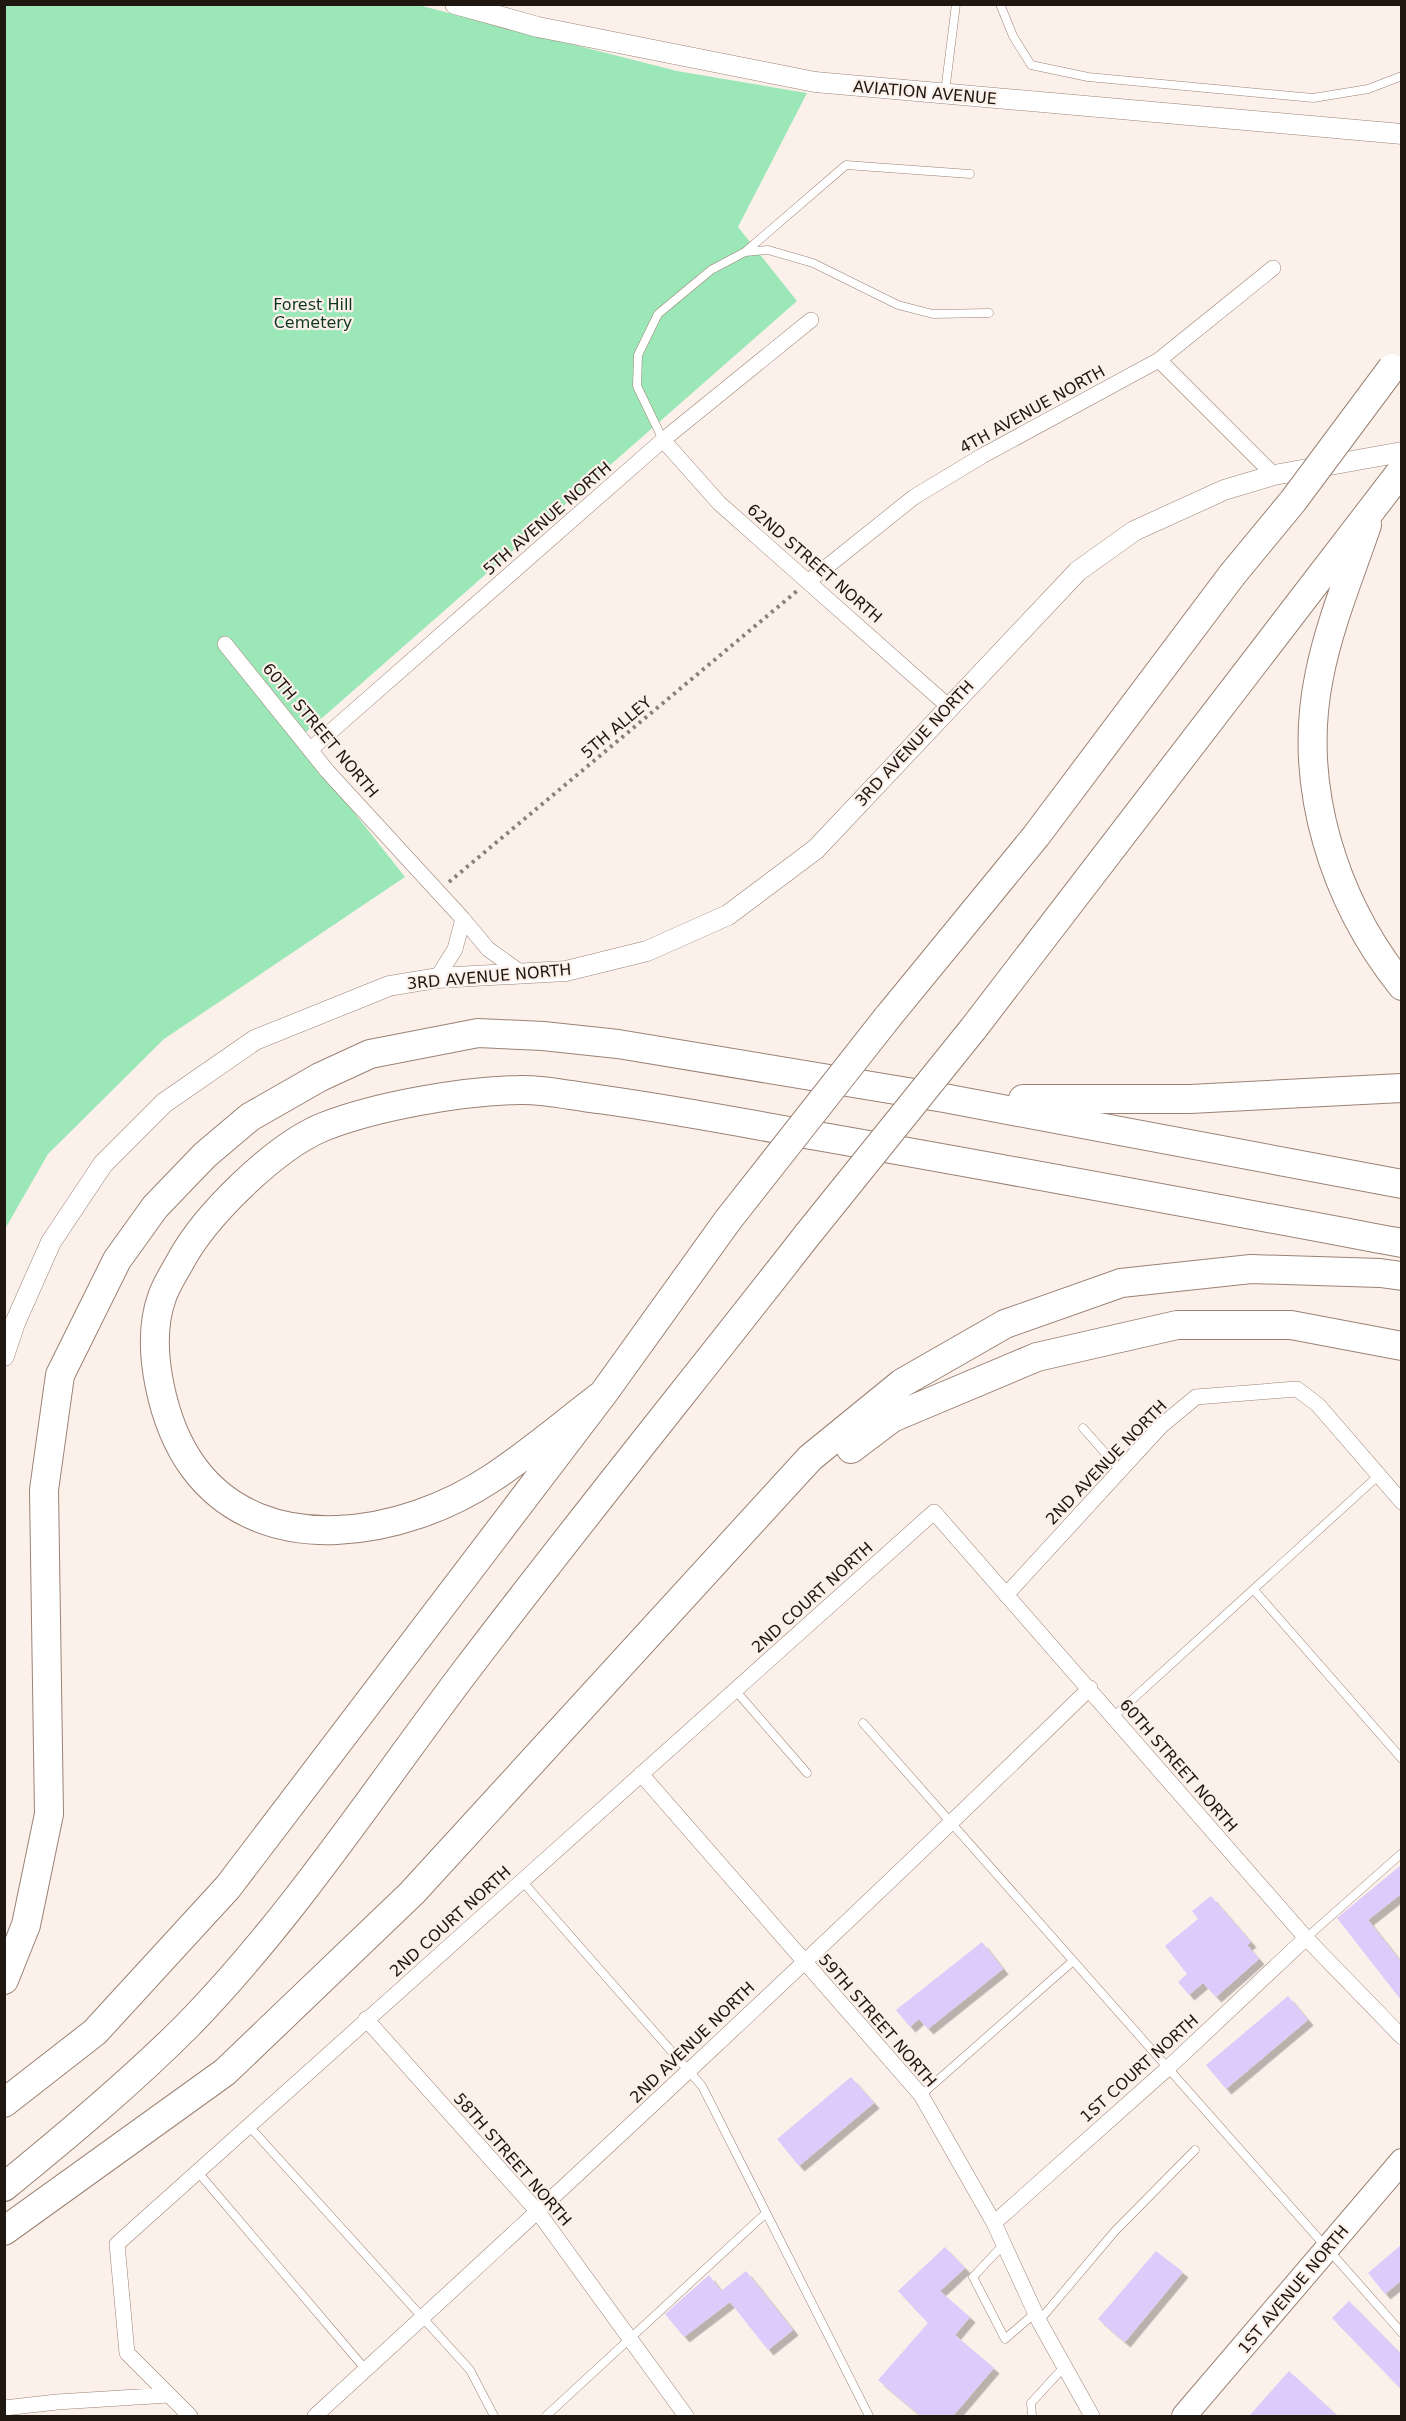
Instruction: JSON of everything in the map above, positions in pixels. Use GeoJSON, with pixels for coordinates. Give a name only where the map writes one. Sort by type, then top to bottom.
{"type":"FeatureCollection","features":[{"type":"Feature","properties":{"kind":"highway"},"geometry":{"type":"LineString","coordinates":[[4,2103],[95,2032],[228,1887],[603,1394],[728,1220],[887,1018],[1036,836],[1232,575],[1293,501],[1397,362]]}},
{"type":"Feature","properties":{"kind":"highway"},"geometry":{"type":"LineString","coordinates":[[4,2187],[96,2113],[189,2024],[258,1946],[358,1819],[466,1671],[808,1234],[973,1029],[1401,470]]}},
{"type":"Feature","properties":{"kind":"highway"},"geometry":{"type":"LineString","coordinates":[[1375,502],[1329,634],[1318,679],[1314,726],[1316,782],[1330,851],[1346,896],[1371,944],[1401,986]]}},
{"type":"Feature","properties":{"kind":"highway"},"geometry":{"type":"LineString","coordinates":[[4,1980],[26,1925],[49,1814],[44,1490],[60,1375],[117,1260],[155,1207],[205,1155],[250,1117],[321,1077],[370,1054],[478,1033],[618,1044],[944,1098],[1401,1184]]}},
{"type":"Feature","properties":{"kind":"highway"},"geometry":{"type":"LineString","coordinates":[[944,1098],[1190,1099],[1401,1088]]}},
{"type":"Feature","properties":{"kind":"highway"},"geometry":{"type":"LineString","coordinates":[[603,1394],[489,1480],[438,1506],[396,1521],[326,1531],[279,1526],[243,1512],[217,1494],[193,1466],[175,1434],[162,1395],[153,1339],[162,1297],[185,1253],[235,1191],[271,1160],[321,1128],[367,1114],[421,1102],[522,1089],[641,1105],[980,1164],[1401,1243]]}},
{"type":"Feature","properties":{"kind":"highway"},"geometry":{"type":"LineString","coordinates":[[4,2230],[225,2072],[412,1893],[810,1458],[902,1383],[1005,1324],[1121,1283],[1251,1269],[1380,1273],[1401,1276]]}},
{"type":"Feature","properties":{"kind":"highway"},"geometry":{"type":"LineString","coordinates":[[751,1524],[892,1418],[1037,1357],[1177,1325],[1292,1325],[1401,1346]]}},
{"type":"Feature","properties":{"kind":"main road","name":"1ST AVENUE NORTH"},"geometry":{"type":"LineString","coordinates":[[1184,2416],[1401,2161]]}},
{"type":"Feature","properties":{"kind":"street","name":"AVIATION AVENUE"},"geometry":{"type":"LineString","coordinates":[[455,4],[538,27],[792,78],[1401,134]]}},
{"type":"Feature","properties":{"kind":"street","name":"4TH AVENUE NORTH"},"geometry":{"type":"LineString","coordinates":[[809,581],[914,496],[982,456],[1159,360],[1273,268]]}},
{"type":"Feature","properties":{"kind":"street","name":"5TH AVENUE NORTH"},"geometry":{"type":"LineString","coordinates":[[312,748],[663,440],[811,320]]}},
{"type":"Feature","properties":{"kind":"street"},"geometry":{"type":"LineString","coordinates":[[1159,360],[1274,475]]}},
{"type":"Feature","properties":{"kind":"street","name":"62ND STREET NORTH"},"geometry":{"type":"LineString","coordinates":[[663,440],[719,503],[948,706]]}},
{"type":"Feature","properties":{"kind":"street","name":"3RD AVENUE NORTH"},"geometry":{"type":"LineString","coordinates":[[4,1356],[15,1323],[51,1242],[103,1164],[164,1103],[255,1040],[279,1028],[389,986],[437,978],[566,971],[647,951],[728,915],[816,849],[948,706],[1078,571],[1125,537],[1224,490],[1274,475],[1401,452]]}},
{"type":"Feature","properties":{"kind":"street","name":"60TH STREET NORTH"},"geometry":{"type":"LineString","coordinates":[[225,644],[312,748],[328,772],[439,891],[489,950],[520,972]]}},
{"type":"Feature","properties":{"kind":"street"},"geometry":{"type":"LineString","coordinates":[[437,978],[455,949],[463,919]]}},
{"type":"Feature","properties":{"kind":"street","name":"2ND AVENUE NORTH"},"geometry":{"type":"LineString","coordinates":[[1006,1595],[1161,1426],[1196,1397],[1297,1389],[1318,1405],[1401,1502]]}},
{"type":"Feature","properties":{"kind":"street","name":"60TH STREET NORTH"},"geometry":{"type":"LineString","coordinates":[[934,1512],[1306,1938],[1401,2037]]}},
{"type":"Feature","properties":{"kind":"street","name":"2ND COURT NORTH"},"geometry":{"type":"LineString","coordinates":[[169,2395],[127,2353],[117,2244],[934,1512]]}},
{"type":"Feature","properties":{"kind":"street","name":"2ND AVENUE NORTH"},"geometry":{"type":"LineString","coordinates":[[315,2416],[689,2071],[952,1823],[1090,1688]]}},
{"type":"Feature","properties":{"kind":"street","name":"59TH STREET NORTH"},"geometry":{"type":"LineString","coordinates":[[641,1774],[921,2095],[994,2223],[1037,2317],[1092,2416]]}},
{"type":"Feature","properties":{"kind":"street","name":"1ST COURT NORTH"},"geometry":{"type":"LineString","coordinates":[[994,2223],[1168,2068],[1306,1938]]}},
{"type":"Feature","properties":{"kind":"street","name":"58TH STREET NORTH"},"geometry":{"type":"LineString","coordinates":[[366,2019],[538,2212],[686,2416]]}},
{"type":"Feature","properties":{"kind":"street"},"geometry":{"type":"LineString","coordinates":[[4,2408],[57,2402],[169,2395],[190,2416]]}},
{"type":"Feature","properties":{"kind":"lane"},"geometry":{"type":"LineString","coordinates":[[945,93],[956,4]]}},
{"type":"Feature","properties":{"kind":"lane"},"geometry":{"type":"LineString","coordinates":[[1000,4],[1013,36],[1031,65],[1088,77],[1314,98],[1368,90],[1401,76]]}},
{"type":"Feature","properties":{"kind":"lane"},"geometry":{"type":"LineString","coordinates":[[663,440],[637,386],[638,355],[658,314],[711,270],[745,252],[846,165],[970,174]]}},
{"type":"Feature","properties":{"kind":"lane"},"geometry":{"type":"LineString","coordinates":[[745,252],[768,250],[813,263],[898,305],[933,314],[989,313]]}},
{"type":"Feature","properties":{"kind":"lane"},"geometry":{"type":"LineString","coordinates":[[1083,1428],[1121,1471]]}},
{"type":"Feature","properties":{"kind":"lane"},"geometry":{"type":"LineString","coordinates":[[1113,1717],[1378,1476]]}},
{"type":"Feature","properties":{"kind":"lane"},"geometry":{"type":"LineString","coordinates":[[1254,1590],[1401,1759]]}},
{"type":"Feature","properties":{"kind":"lane"},"geometry":{"type":"LineString","coordinates":[[735,1690],[807,1773]]}},
{"type":"Feature","properties":{"kind":"lane"},"geometry":{"type":"LineString","coordinates":[[863,1723],[1401,2333]]}},
{"type":"Feature","properties":{"kind":"lane"},"geometry":{"type":"LineString","coordinates":[[1306,1938],[1401,1853]]}},
{"type":"Feature","properties":{"kind":"lane"},"geometry":{"type":"LineString","coordinates":[[522,1881],[702,2086],[869,2416]]}},
{"type":"Feature","properties":{"kind":"lane"},"geometry":{"type":"LineString","coordinates":[[921,2095],[1073,1961]]}},
{"type":"Feature","properties":{"kind":"lane"},"geometry":{"type":"LineString","coordinates":[[248,2125],[470,2370],[494,2416]]}},
{"type":"Feature","properties":{"kind":"lane"},"geometry":{"type":"LineString","coordinates":[[1004,2244],[973,2277],[1005,2339],[1037,2317],[1115,2231],[1195,2150]]}},
{"type":"Feature","properties":{"kind":"lane"},"geometry":{"type":"LineString","coordinates":[[197,2171],[366,2370]]}},
{"type":"Feature","properties":{"kind":"lane"},"geometry":{"type":"LineString","coordinates":[[546,2416],[766,2213]]}},
{"type":"Feature","properties":{"kind":"lane"},"geometry":{"type":"LineString","coordinates":[[1032,2416],[1031,2403],[1064,2367]]}},
{"type":"Feature","properties":{"kind":"path","name":"5TH ALLEY"},"geometry":{"type":"LineString","coordinates":[[439,891],[809,581]]}},
{"type":"Feature","properties":{"kind":"green space","name":"Forest Hill Cemetery"},"geometry":{"type":"Polygon","coordinates":[[[5,5],[418,5],[677,71],[807,93],[738,227],[797,301],[297,740],[405,877],[164,1039],[48,1154],[5,1229],[5,5]]]}},
{"type":"Feature","properties":{"kind":"building"},"geometry":{"type":"Polygon","coordinates":[[[1401,1865],[1401,1894],[1368,1920],[1401,1962],[1401,2000],[1337,1918],[1401,1865]]]}},
{"type":"Feature","properties":{"kind":"building"},"geometry":{"type":"Polygon","coordinates":[[[1211,1896],[1251,1942],[1247,1945],[1259,1959],[1216,1997],[1203,1983],[1189,1995],[1178,1982],[1187,1974],[1165,1946],[1198,1919],[1192,1911],[1211,1896]]]}},
{"type":"Feature","properties":{"kind":"building"},"geometry":{"type":"Polygon","coordinates":[[[982,1942],[1003,1969],[928,2029],[919,2019],[910,2027],[896,2010],[982,1942]]]}},
{"type":"Feature","properties":{"kind":"building"},"geometry":{"type":"Polygon","coordinates":[[[1288,1996],[1308,2020],[1226,2089],[1206,2065],[1288,1996]]]}},
{"type":"Feature","properties":{"kind":"building"},"geometry":{"type":"Polygon","coordinates":[[[851,2077],[874,2103],[799,2166],[777,2139],[851,2077]]]}},
{"type":"Feature","properties":{"kind":"building"},"geometry":{"type":"Polygon","coordinates":[[[1401,2245],[1401,2281],[1385,2294],[1368,2273],[1401,2245]]]}},
{"type":"Feature","properties":{"kind":"building"},"geometry":{"type":"Polygon","coordinates":[[[945,2247],[965,2268],[940,2291],[970,2317],[955,2335],[994,2368],[953,2416],[921,2416],[878,2380],[928,2323],[898,2291],[945,2247]]]}},
{"type":"Feature","properties":{"kind":"building"},"geometry":{"type":"Polygon","coordinates":[[[1156,2251],[1183,2272],[1125,2342],[1098,2319],[1156,2251]]]}},
{"type":"Feature","properties":{"kind":"building"},"geometry":{"type":"Polygon","coordinates":[[[746,2271],[793,2330],[768,2350],[730,2302],[684,2337],[665,2314],[709,2275],[721,2291],[746,2271]]]}},
{"type":"Feature","properties":{"kind":"building"},"geometry":{"type":"Polygon","coordinates":[[[1349,2301],[1401,2354],[1401,2389],[1332,2318],[1349,2301]]]}},
{"type":"Feature","properties":{"kind":"building"},"geometry":{"type":"Polygon","coordinates":[[[1289,2371],[1338,2416],[1249,2416],[1289,2371]]]}}]}
